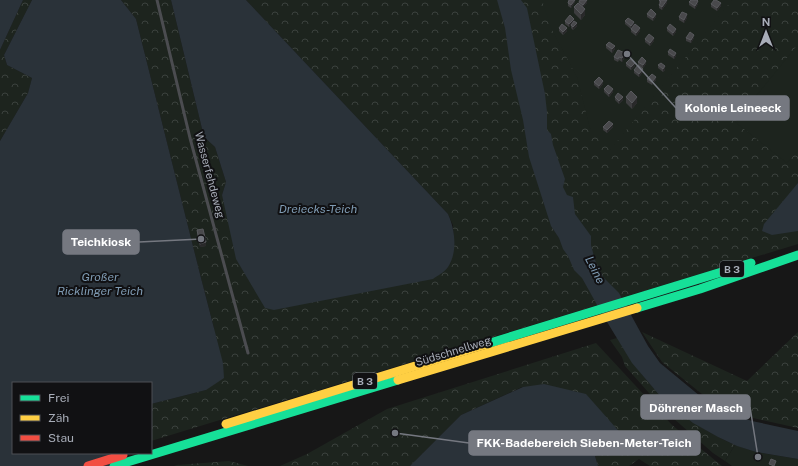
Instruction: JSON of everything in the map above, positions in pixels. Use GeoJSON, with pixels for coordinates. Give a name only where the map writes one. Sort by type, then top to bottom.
{"type":"FeatureCollection","features":[{"type":"Feature","properties":{"kind":"highway","name":"Südschnellweg"},"geometry":{"type":"LineString","coordinates":[[152,452],[561,321],[798,249]]}},
{"type":"Feature","properties":{"kind":"highway","name":"Südschnellweg"},"geometry":{"type":"LineString","coordinates":[[152,447],[171,445],[569,329],[672,297],[798,255]]}},
{"type":"Feature","properties":{"kind":"highway"},"geometry":{"type":"LineString","coordinates":[[88,466],[128,454]]}},
{"type":"Feature","properties":{"kind":"highway","name":"Südschnellweg"},"geometry":{"type":"LineString","coordinates":[[114,466],[147,454]]}},
{"type":"Feature","properties":{"kind":"lane","name":"Wasserfehdeweg"},"geometry":{"type":"LineString","coordinates":[[157,0],[190,138],[248,353]]}},
{"type":"Feature","properties":{"kind":"green space"},"geometry":{"type":"Polygon","coordinates":[[[23,0],[32,0],[4,55],[7,65],[32,78],[28,93],[0,141],[0,50],[23,0]]]}},
{"type":"Feature","properties":{"kind":"green space"},"geometry":{"type":"Polygon","coordinates":[[[121,0],[171,0],[204,137],[215,147],[226,182],[222,195],[454,251],[453,225],[448,214],[246,0],[798,0],[798,244],[152,441],[152,404],[206,390],[214,328],[136,19],[121,0]]]}},
{"type":"Feature","properties":{"kind":"green space"},"geometry":{"type":"Polygon","coordinates":[[[542,0],[732,0],[610,150],[590,128],[577,77],[552,30],[542,0]]]}},
{"type":"Feature","properties":{"kind":"green space"},"geometry":{"type":"Polygon","coordinates":[[[798,46],[798,150],[787,163],[735,122],[798,46]]]}},
{"type":"Feature","properties":{"kind":"green space"},"geometry":{"type":"Polygon","coordinates":[[[642,332],[747,381],[798,332],[798,428],[753,418],[731,411],[702,394],[662,362],[642,332]]]}},
{"type":"Feature","properties":{"kind":"green space"},"geometry":{"type":"Polygon","coordinates":[[[617,338],[640,372],[653,388],[667,401],[698,425],[735,445],[725,461],[713,453],[665,411],[625,366],[622,357],[610,340],[617,338]]]}},
{"type":"Feature","properties":{"kind":"green space"},"geometry":{"type":"Polygon","coordinates":[[[596,343],[672,425],[722,466],[650,466],[639,459],[629,466],[598,466],[595,456],[606,452],[522,387],[461,415],[410,466],[280,466],[307,454],[387,409],[596,343]]]}},
{"type":"Feature","properties":{"kind":"green space"},"geometry":{"type":"Polygon","coordinates":[[[735,445],[756,452],[798,459],[798,466],[732,466],[725,461],[735,445]]]}},
{"type":"Feature","properties":{"kind":"green space"},"geometry":{"type":"Polygon","coordinates":[[[229,461],[248,466],[174,466],[177,465],[229,461]]]}},
{"type":"Feature","properties":{"kind":"water"},"geometry":{"type":"Polygon","coordinates":[[[0,0],[23,0],[0,50],[0,0]]]}},
{"type":"Feature","properties":{"kind":"water","name":"Großer Ricklinger Teich"},"geometry":{"type":"Polygon","coordinates":[[[32,0],[121,0],[136,19],[223,363],[224,378],[206,390],[152,404],[152,382],[12,382],[12,454],[123,454],[127,466],[0,466],[0,141],[28,93],[32,78],[7,65],[4,55],[32,0]]]}},
{"type":"Feature","properties":{"kind":"water","name":"Dreiecks-Teich"},"geometry":{"type":"Polygon","coordinates":[[[171,0],[246,0],[448,214],[454,233],[454,248],[451,261],[447,269],[433,279],[274,310],[265,308],[236,259],[222,195],[226,182],[215,147],[204,137],[171,0]]]}},
{"type":"Feature","properties":{"kind":"water","name":"Leine"},"geometry":{"type":"Polygon","coordinates":[[[497,0],[521,0],[527,8],[545,94],[547,130],[551,134],[553,145],[565,179],[563,187],[567,195],[573,197],[575,214],[591,236],[591,245],[595,260],[603,277],[619,293],[648,346],[660,363],[700,396],[729,413],[752,421],[798,431],[798,459],[756,452],[737,446],[693,423],[661,397],[632,363],[582,278],[574,270],[559,238],[551,226],[529,157],[523,120],[511,70],[505,28],[497,0]]]}},
{"type":"Feature","properties":{"kind":"water"},"geometry":{"type":"Polygon","coordinates":[[[798,183],[798,231],[772,235],[762,231],[764,224],[798,183]]]}},
{"type":"Feature","properties":{"kind":"water"},"geometry":{"type":"Polygon","coordinates":[[[544,384],[586,394],[624,437],[623,446],[595,456],[598,466],[410,466],[461,415],[523,387],[544,384]]]}},
{"type":"Feature","properties":{"kind":"building"},"geometry":{"type":"Polygon","coordinates":[[[569,0],[575,0],[571,5],[568,3],[569,0]]]}},
{"type":"Feature","properties":{"kind":"building"},"geometry":{"type":"Polygon","coordinates":[[[580,0],[587,0],[583,5],[579,2],[580,0]]]}},
{"type":"Feature","properties":{"kind":"building"},"geometry":{"type":"Polygon","coordinates":[[[659,0],[667,0],[662,7],[659,5],[661,2],[659,0]]]}},
{"type":"Feature","properties":{"kind":"building"},"geometry":{"type":"Polygon","coordinates":[[[691,0],[698,1],[695,6],[689,2],[691,0]]]}},
{"type":"Feature","properties":{"kind":"building"},"geometry":{"type":"Polygon","coordinates":[[[714,0],[721,3],[717,8],[711,4],[714,0]]]}},
{"type":"Feature","properties":{"kind":"building"},"geometry":{"type":"Polygon","coordinates":[[[578,3],[585,9],[581,14],[574,7],[578,3]]]}},
{"type":"Feature","properties":{"kind":"building"},"geometry":{"type":"Polygon","coordinates":[[[651,9],[656,14],[653,18],[647,14],[651,9]]]}},
{"type":"Feature","properties":{"kind":"building"},"geometry":{"type":"Polygon","coordinates":[[[682,12],[687,14],[684,20],[679,17],[682,12]]]}},
{"type":"Feature","properties":{"kind":"building"},"geometry":{"type":"Polygon","coordinates":[[[570,15],[574,19],[569,24],[565,21],[570,15]]]}},
{"type":"Feature","properties":{"kind":"building"},"geometry":{"type":"Polygon","coordinates":[[[628,18],[634,22],[631,26],[625,21],[628,18]]]}},
{"type":"Feature","properties":{"kind":"building"},"geometry":{"type":"Polygon","coordinates":[[[574,21],[577,23],[573,27],[571,25],[574,21]]]}},
{"type":"Feature","properties":{"kind":"building"},"geometry":{"type":"Polygon","coordinates":[[[562,24],[567,28],[563,32],[559,28],[562,24]]]}},
{"type":"Feature","properties":{"kind":"building"},"geometry":{"type":"Polygon","coordinates":[[[635,24],[640,28],[636,33],[631,29],[635,24]]]}},
{"type":"Feature","properties":{"kind":"building"},"geometry":{"type":"Polygon","coordinates":[[[670,24],[676,29],[673,33],[667,28],[670,24]]]}},
{"type":"Feature","properties":{"kind":"building"},"geometry":{"type":"Polygon","coordinates":[[[690,32],[694,35],[691,40],[686,38],[690,32]]]}},
{"type":"Feature","properties":{"kind":"building"},"geometry":{"type":"Polygon","coordinates":[[[649,34],[654,38],[650,43],[645,39],[649,34]]]}},
{"type":"Feature","properties":{"kind":"building"},"geometry":{"type":"Polygon","coordinates":[[[609,42],[615,46],[612,49],[606,45],[609,42]]]}},
{"type":"Feature","properties":{"kind":"building"},"geometry":{"type":"Polygon","coordinates":[[[670,49],[676,53],[674,56],[668,52],[670,49]]]}},
{"type":"Feature","properties":{"kind":"building"},"geometry":{"type":"Polygon","coordinates":[[[618,50],[625,53],[622,58],[619,57],[618,59],[614,57],[618,50]]]}},
{"type":"Feature","properties":{"kind":"building"},"geometry":{"type":"Polygon","coordinates":[[[642,57],[646,61],[643,65],[638,62],[642,57]]]}},
{"type":"Feature","properties":{"kind":"building"},"geometry":{"type":"Polygon","coordinates":[[[630,59],[635,63],[631,67],[626,63],[630,59]]]}},
{"type":"Feature","properties":{"kind":"building"},"geometry":{"type":"Polygon","coordinates":[[[661,63],[665,66],[663,69],[658,65],[661,63]]]}},
{"type":"Feature","properties":{"kind":"building"},"geometry":{"type":"Polygon","coordinates":[[[638,65],[643,69],[639,74],[634,70],[638,65]]]}},
{"type":"Feature","properties":{"kind":"building"},"geometry":{"type":"Polygon","coordinates":[[[652,74],[656,77],[652,82],[647,79],[652,74]]]}},
{"type":"Feature","properties":{"kind":"building"},"geometry":{"type":"Polygon","coordinates":[[[599,77],[603,81],[599,86],[594,82],[599,77]]]}},
{"type":"Feature","properties":{"kind":"building"},"geometry":{"type":"Polygon","coordinates":[[[608,85],[613,89],[609,94],[604,89],[608,85]]]}},
{"type":"Feature","properties":{"kind":"building"},"geometry":{"type":"Polygon","coordinates":[[[631,91],[637,97],[632,103],[626,97],[631,91]]]}},
{"type":"Feature","properties":{"kind":"building"},"geometry":{"type":"Polygon","coordinates":[[[618,93],[623,97],[619,101],[615,97],[618,93]]]}},
{"type":"Feature","properties":{"kind":"building"},"geometry":{"type":"Polygon","coordinates":[[[609,121],[613,124],[607,130],[603,127],[609,121]]]}},
{"type":"Feature","properties":{"kind":"building"},"geometry":{"type":"Polygon","coordinates":[[[203,229],[206,242],[200,244],[197,230],[203,229]]]}},
{"type":"Feature","properties":{"kind":"building"},"geometry":{"type":"Polygon","coordinates":[[[771,459],[776,461],[774,466],[769,464],[771,459]]]}},
{"type":"Feature","properties":{"kind":"traffic: fast"},"geometry":{"type":"LineString","coordinates":[[637,308],[700,289],[798,255]]}},
{"type":"Feature","properties":{"kind":"traffic: fast"},"geometry":{"type":"LineString","coordinates":[[487,344],[751,263]]}},
{"type":"Feature","properties":{"kind":"traffic: fast"},"geometry":{"type":"LineString","coordinates":[[114,466],[398,380]]}},
{"type":"Feature","properties":{"kind":"traffic: slow"},"geometry":{"type":"LineString","coordinates":[[398,380],[637,308]]}},
{"type":"Feature","properties":{"kind":"traffic: slow"},"geometry":{"type":"LineString","coordinates":[[226,424],[487,344]]}},
{"type":"Feature","properties":{"kind":"traffic: jam"},"geometry":{"type":"LineString","coordinates":[[88,466],[123,455]]}},
{"type":"Feature","properties":{"kind":"place","name":"Kolonie Leineeck"},"geometry":{"type":"Point","coordinates":[627,54]}},
{"type":"Feature","properties":{"kind":"place","name":"Teichkiosk"},"geometry":{"type":"Point","coordinates":[201,239]}},
{"type":"Feature","properties":{"kind":"place","name":"FKK-Badebereich Sieben-Meter-Teich"},"geometry":{"type":"Point","coordinates":[395,433]}},
{"type":"Feature","properties":{"kind":"place","name":"Döhrener Masch"},"geometry":{"type":"Point","coordinates":[758,457]}}]}
